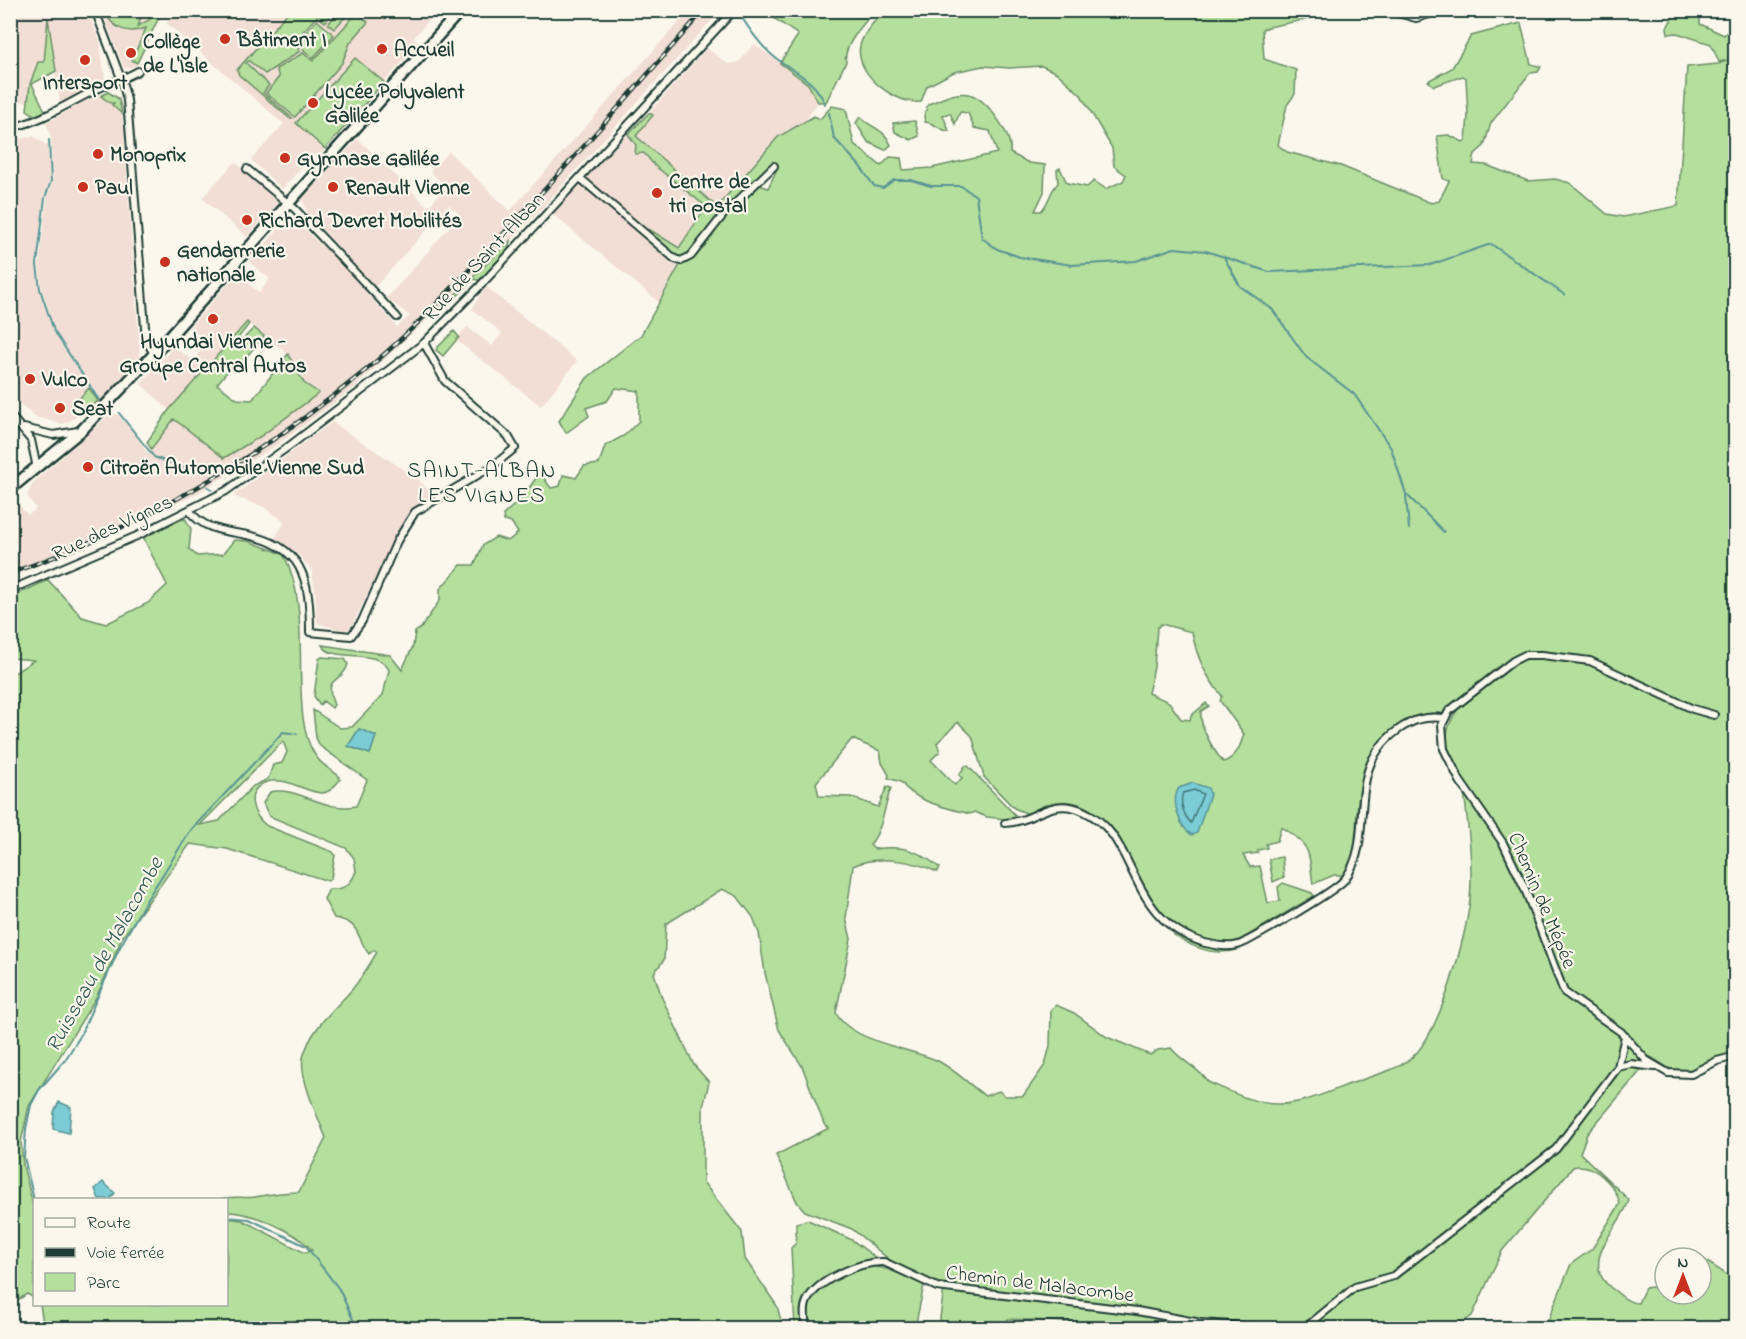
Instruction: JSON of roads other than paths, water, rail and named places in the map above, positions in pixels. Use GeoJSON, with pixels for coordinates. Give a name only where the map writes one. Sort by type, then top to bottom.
{"type":"FeatureCollection","features":[{"type":"Feature","properties":{"kind":"main road"},"geometry":{"type":"LineString","coordinates":[[10,489],[82,430],[154,354],[461,10]]}},
{"type":"Feature","properties":{"kind":"street"},"geometry":{"type":"LineString","coordinates":[[96,10],[122,81],[128,112],[146,340],[154,354]]}},
{"type":"Feature","properties":{"kind":"street","name":"Rue de Saint-Alban"},"geometry":{"type":"LineString","coordinates":[[226,491],[283,451],[424,343],[734,10]]}},
{"type":"Feature","properties":{"kind":"street"},"geometry":{"type":"LineString","coordinates":[[1387,10],[1416,18],[1443,10]]}},
{"type":"Feature","properties":{"kind":"street"},"geometry":{"type":"LineString","coordinates":[[10,128],[36,122],[96,89],[122,81],[138,71]]}},
{"type":"Feature","properties":{"kind":"street"},"geometry":{"type":"LineString","coordinates":[[580,178],[675,260],[681,261],[691,256],[724,214],[774,166]]}},
{"type":"Feature","properties":{"kind":"street"},"geometry":{"type":"LineString","coordinates":[[248,169],[289,204],[397,317]]}},
{"type":"Feature","properties":{"kind":"street"},"geometry":{"type":"LineString","coordinates":[[189,510],[206,526],[253,536],[275,545],[294,559],[307,582],[310,632],[345,637],[355,633],[402,531],[415,512],[493,465],[515,448],[508,436],[445,381],[424,343]]}},
{"type":"Feature","properties":{"kind":"street"},"geometry":{"type":"LineString","coordinates":[[10,415],[31,440],[37,468]]}},
{"type":"Feature","properties":{"kind":"street"},"geometry":{"type":"LineString","coordinates":[[23,428],[53,435],[82,430]]}},
{"type":"Feature","properties":{"kind":"street","name":"Rue des Vignes"},"geometry":{"type":"LineString","coordinates":[[10,590],[99,553],[226,491]]}},
{"type":"Feature","properties":{"kind":"street"},"geometry":{"type":"LineString","coordinates":[[1005,823],[1018,822],[1050,807],[1065,806],[1083,811],[1097,819],[1111,834],[1145,897],[1166,924],[1200,941],[1237,946],[1342,882],[1358,853],[1361,799],[1366,779],[1378,752],[1390,736],[1415,720],[1428,716],[1444,718],[1468,694],[1513,661],[1525,655],[1590,661],[1694,709],[1714,715]]}},
{"type":"Feature","properties":{"kind":"street","name":"Chemin de Mépée"},"geometry":{"type":"LineString","coordinates":[[1444,718],[1442,725],[1444,749],[1460,781],[1503,843],[1525,889],[1564,992],[1625,1036],[1656,1068]]}},
{"type":"Feature","properties":{"kind":"street"},"geometry":{"type":"LineString","coordinates":[[1305,1329],[1355,1287],[1393,1276],[1556,1149],[1618,1067],[1625,1036]]}},
{"type":"Feature","properties":{"kind":"street"},"geometry":{"type":"LineString","coordinates":[[1618,1067],[1631,1064],[1684,1076],[1723,1058],[1736,1056]]}},
{"type":"Feature","properties":{"kind":"street","name":"Chemin de Malacombe"},"geometry":{"type":"LineString","coordinates":[[806,1329],[806,1304],[814,1291],[856,1266],[877,1262],[884,1262],[937,1287],[1137,1311],[1202,1326]]}},
{"type":"Feature","properties":{"kind":"street"},"geometry":{"type":"LineString","coordinates":[[1202,1326],[1272,1329]]}},
{"type":"Feature","properties":{"kind":"water"},"geometry":{"type":"Polygon","coordinates":[[[359,729],[376,736],[370,754],[348,746],[359,729]]]}},
{"type":"Feature","properties":{"kind":"water"},"geometry":{"type":"Polygon","coordinates":[[[1193,783],[1208,788],[1210,794],[1197,833],[1192,835],[1180,820],[1176,807],[1176,793],[1179,788],[1193,783]]]}},
{"type":"Feature","properties":{"kind":"water"},"geometry":{"type":"Polygon","coordinates":[[[59,1102],[71,1107],[69,1133],[53,1129],[54,1112],[59,1102]]]}},
{"type":"Feature","properties":{"kind":"water"},"geometry":{"type":"Polygon","coordinates":[[[103,1182],[115,1193],[111,1198],[99,1198],[95,1189],[103,1182]]]}},
{"type":"Feature","properties":{"kind":"waterway"},"geometry":{"type":"LineString","coordinates":[[737,10],[763,46],[809,82],[821,95],[825,104]]}},
{"type":"Feature","properties":{"kind":"waterway"},"geometry":{"type":"LineString","coordinates":[[829,113],[834,138],[859,165],[874,186],[883,188],[894,180],[911,180],[931,186],[961,186],[976,196],[982,238],[997,249],[1020,257],[1072,265],[1136,261],[1174,248],[1206,251],[1269,272],[1430,265],[1491,244],[1565,295]]}},
{"type":"Feature","properties":{"kind":"waterway","name":"Ruisseau de Malacombe"},"geometry":{"type":"LineString","coordinates":[[49,140],[51,181],[45,198],[37,265],[40,289],[54,331],[99,400]]}},
{"type":"Feature","properties":{"kind":"waterway"},"geometry":{"type":"LineString","coordinates":[[1225,259],[1240,286],[1272,309],[1306,357],[1354,394],[1391,448],[1406,494],[1444,532]]}},
{"type":"Feature","properties":{"kind":"waterway","name":"Ruisseau de Malacombe"},"geometry":{"type":"LineString","coordinates":[[119,413],[154,457],[195,472]]}},
{"type":"Feature","properties":{"kind":"waterway","name":"Ruisseau de Malacombe"},"geometry":{"type":"LineString","coordinates":[[207,486],[212,490]]}},
{"type":"Feature","properties":{"kind":"waterway"},"geometry":{"type":"LineString","coordinates":[[1406,496],[1409,529]]}},
{"type":"Feature","properties":{"kind":"waterway","name":"Ruisseau de Malacombe"},"geometry":{"type":"LineString","coordinates":[[34,1198],[24,1157],[31,1105],[39,1090],[65,1060],[79,1038],[120,947],[144,904],[191,830],[283,732],[297,734]]}},
{"type":"Feature","properties":{"kind":"waterway","name":"Ruisseau de Malacombe"},"geometry":{"type":"LineString","coordinates":[[228,1217],[249,1219],[306,1246],[339,1289],[357,1328]]}},
{"type":"Feature","properties":{"kind":"railway"},"geometry":{"type":"LineString","coordinates":[[10,573],[104,536],[195,489],[281,434],[361,374],[412,329],[491,247],[704,10]]}},
{"type":"Feature","properties":{"kind":"place","name":"Bâtiment I"},"geometry":{"type":"Point","coordinates":[225,39]}},
{"type":"Feature","properties":{"kind":"place","name":"Accueil"},"geometry":{"type":"Point","coordinates":[382,49]}},
{"type":"Feature","properties":{"kind":"place","name":"Collège de L'Isle"},"geometry":{"type":"Point","coordinates":[131,53]}},
{"type":"Feature","properties":{"kind":"place","name":"Intersport"},"geometry":{"type":"Point","coordinates":[85,60]}},
{"type":"Feature","properties":{"kind":"place","name":"Lycée Polyvalent Galilée"},"geometry":{"type":"Point","coordinates":[313,103]}},
{"type":"Feature","properties":{"kind":"place","name":"Monoprix"},"geometry":{"type":"Point","coordinates":[98,154]}},
{"type":"Feature","properties":{"kind":"place","name":"Gymnase Galilée"},"geometry":{"type":"Point","coordinates":[285,158]}},
{"type":"Feature","properties":{"kind":"place","name":"Paul"},"geometry":{"type":"Point","coordinates":[83,187]}},
{"type":"Feature","properties":{"kind":"place","name":"Renault Vienne"},"geometry":{"type":"Point","coordinates":[333,187]}},
{"type":"Feature","properties":{"kind":"place","name":"Centre de tri postal"},"geometry":{"type":"Point","coordinates":[657,193]}},
{"type":"Feature","properties":{"kind":"place","name":"Richard Devret Mobilités"},"geometry":{"type":"Point","coordinates":[247,220]}},
{"type":"Feature","properties":{"kind":"place","name":"Gendarmerie nationale"},"geometry":{"type":"Point","coordinates":[165,262]}},
{"type":"Feature","properties":{"kind":"place","name":"Hyundai Vienne - Groupe Central Autos"},"geometry":{"type":"Point","coordinates":[213,319]}},
{"type":"Feature","properties":{"kind":"place","name":"Vulco"},"geometry":{"type":"Point","coordinates":[30,379]}},
{"type":"Feature","properties":{"kind":"place","name":"Seat"},"geometry":{"type":"Point","coordinates":[60,408]}},
{"type":"Feature","properties":{"kind":"place","name":"Citroën Automobile Vienne Sud"},"geometry":{"type":"Point","coordinates":[88,467]}},
{"type":"Feature","properties":{"kind":"district","name":"SAINT-ALBAN LES VIGNES"},"geometry":{"type":"Point","coordinates":[482,482]}}]}
